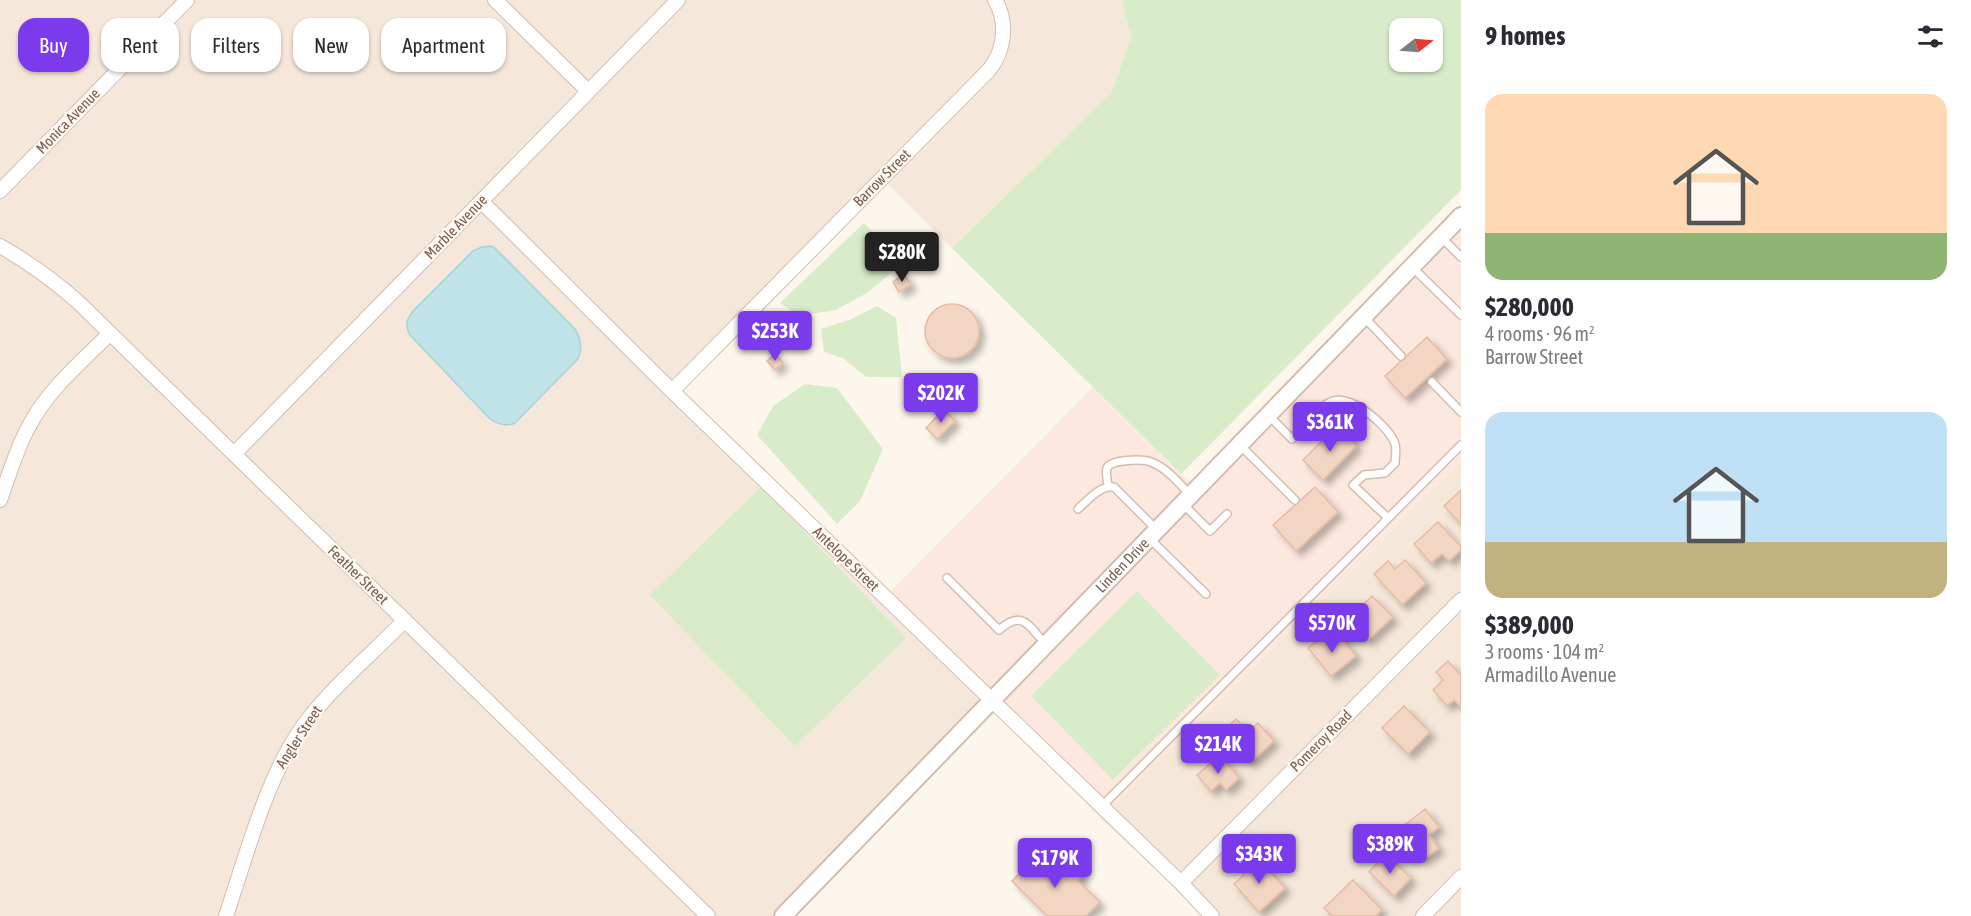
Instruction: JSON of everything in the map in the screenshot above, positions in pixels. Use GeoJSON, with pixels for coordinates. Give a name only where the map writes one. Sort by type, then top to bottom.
{"type":"FeatureCollection","features":[{"type":"Feature","properties":{"kind":"street","name":"Monica Avenue"},"geometry":{"type":"LineString","coordinates":[[0,191],[187,0]]}},
{"type":"Feature","properties":{"kind":"street"},"geometry":{"type":"LineString","coordinates":[[495,0],[588,92]]}},
{"type":"Feature","properties":{"kind":"street","name":"Marble Avenue"},"geometry":{"type":"LineString","coordinates":[[234,454],[678,0]]}},
{"type":"Feature","properties":{"kind":"street","name":"Barrow Street"},"geometry":{"type":"LineString","coordinates":[[672,390],[989,70],[999,53],[1003,38],[1003,21],[995,0]]}},
{"type":"Feature","properties":{"kind":"street","name":"Antelope Street"},"geometry":{"type":"LineString","coordinates":[[480,201],[1182,883],[1212,916]]}},
{"type":"Feature","properties":{"kind":"street","name":"Linden Drive"},"geometry":{"type":"LineString","coordinates":[[783,916],[1461,216]]}},
{"type":"Feature","properties":{"kind":"street","name":"Feather Street"},"geometry":{"type":"LineString","coordinates":[[0,246],[28,262],[52,280],[110,333],[708,916]]}},
{"type":"Feature","properties":{"kind":"street"},"geometry":{"type":"LineString","coordinates":[[0,500],[21,441],[34,417],[50,395],[110,333]]}},
{"type":"Feature","properties":{"kind":"street","name":"Pomeroy Road"},"geometry":{"type":"LineString","coordinates":[[1182,883],[1461,600]]}},
{"type":"Feature","properties":{"kind":"street","name":"Angler Street"},"geometry":{"type":"LineString","coordinates":[[226,916],[268,794],[290,746],[305,723],[323,702],[405,621]]}},
{"type":"Feature","properties":{"kind":"street"},"geometry":{"type":"LineString","coordinates":[[1423,916],[1461,877]]}},
{"type":"Feature","properties":{"kind":"lane"},"geometry":{"type":"LineString","coordinates":[[1441,237],[1461,256]]}},
{"type":"Feature","properties":{"kind":"lane"},"geometry":{"type":"LineString","coordinates":[[1412,267],[1461,315]]}},
{"type":"Feature","properties":{"kind":"lane"},"geometry":{"type":"LineString","coordinates":[[1364,317],[1401,356]]}},
{"type":"Feature","properties":{"kind":"lane"},"geometry":{"type":"LineString","coordinates":[[1432,382],[1461,412]]}},
{"type":"Feature","properties":{"kind":"lane"},"geometry":{"type":"LineString","coordinates":[[1269,416],[1292,439],[1327,403],[1344,400],[1365,410],[1395,444],[1395,463],[1385,473],[1364,475],[1353,485],[1388,518]]}},
{"type":"Feature","properties":{"kind":"lane"},"geometry":{"type":"LineString","coordinates":[[1240,445],[1295,500]]}},
{"type":"Feature","properties":{"kind":"lane"},"geometry":{"type":"LineString","coordinates":[[1102,806],[1461,445]]}},
{"type":"Feature","properties":{"kind":"lane"},"geometry":{"type":"LineString","coordinates":[[1108,486],[1106,471],[1112,463],[1150,461],[1177,481],[1187,500],[1210,531],[1227,514]]}},
{"type":"Feature","properties":{"kind":"lane"},"geometry":{"type":"LineString","coordinates":[[1078,510],[1102,489],[1108,486],[1114,487],[1206,594]]}},
{"type":"Feature","properties":{"kind":"lane"},"geometry":{"type":"LineString","coordinates":[[947,578],[999,630],[1008,622],[1016,619],[1022,620],[1047,645]]}},
{"type":"Feature","properties":{"kind":"shaded area"},"geometry":{"type":"Polygon","coordinates":[[[0,0],[1122,0],[1131,37],[1111,94],[952,248],[885,181],[675,391],[986,698],[773,916],[0,916],[0,0]],[[477,248],[409,315],[407,321],[410,335],[490,419],[495,423],[511,425],[577,360],[578,333],[495,248],[477,248]]]}},
{"type":"Feature","properties":{"kind":"shaded area"},"geometry":{"type":"Polygon","coordinates":[[[1461,227],[1461,462],[1101,819],[996,708],[1461,227]]]}},
{"type":"Feature","properties":{"kind":"shaded area"},"geometry":{"type":"Polygon","coordinates":[[[1093,387],[1192,485],[986,698],[884,598],[1093,387]]]}},
{"type":"Feature","properties":{"kind":"shaded area"},"geometry":{"type":"Polygon","coordinates":[[[1461,462],[1461,916],[1208,916],[1101,819],[1461,462]]]}},
{"type":"Feature","properties":{"kind":"green space"},"geometry":{"type":"Polygon","coordinates":[[[1122,0],[1461,0],[1461,190],[1181,474],[952,248],[1111,94],[1131,37],[1122,0]]]}},
{"type":"Feature","properties":{"kind":"green space"},"geometry":{"type":"Polygon","coordinates":[[[864,223],[902,264],[867,293],[836,310],[799,316],[780,303],[864,223]]]}},
{"type":"Feature","properties":{"kind":"green space"},"geometry":{"type":"Polygon","coordinates":[[[877,306],[896,318],[902,377],[866,377],[843,358],[824,352],[821,329],[849,320],[877,306]]]}},
{"type":"Feature","properties":{"kind":"green space"},"geometry":{"type":"Polygon","coordinates":[[[805,384],[837,388],[883,449],[860,501],[837,524],[757,435],[773,406],[805,384]]]}},
{"type":"Feature","properties":{"kind":"green space"},"geometry":{"type":"Polygon","coordinates":[[[761,487],[906,638],[795,746],[650,595],[761,487]]]}},
{"type":"Feature","properties":{"kind":"green space"},"geometry":{"type":"Polygon","coordinates":[[[1137,591],[1220,675],[1113,780],[1031,696],[1137,591]]]}},
{"type":"Feature","properties":{"kind":"water"},"geometry":{"type":"Polygon","coordinates":[[[491,246],[575,329],[580,344],[577,360],[515,423],[509,425],[499,424],[490,419],[410,335],[407,325],[414,310],[473,251],[491,246]]]}},
{"type":"Feature","properties":{"kind":"building"},"geometry":{"type":"Polygon","coordinates":[[[904,274],[911,285],[899,292],[893,282],[904,274]]]}},
{"type":"Feature","properties":{"kind":"building"},"geometry":{"type":"Polygon","coordinates":[[[952,304],[962,306],[971,312],[977,321],[979,331],[977,341],[971,350],[962,356],[952,358],[942,356],[933,350],[927,341],[925,331],[927,321],[933,312],[942,306],[952,304]]]}},
{"type":"Feature","properties":{"kind":"building"},"geometry":{"type":"Polygon","coordinates":[[[1427,337],[1447,359],[1405,398],[1385,376],[1427,337]]]}},
{"type":"Feature","properties":{"kind":"building"},"geometry":{"type":"Polygon","coordinates":[[[775,354],[783,363],[775,370],[767,361],[775,354]]]}},
{"type":"Feature","properties":{"kind":"building"},"geometry":{"type":"Polygon","coordinates":[[[944,409],[955,421],[937,439],[926,428],[944,409]]]}},
{"type":"Feature","properties":{"kind":"building"},"geometry":{"type":"Polygon","coordinates":[[[1337,426],[1357,445],[1323,480],[1303,460],[1337,426]]]}},
{"type":"Feature","properties":{"kind":"building"},"geometry":{"type":"Polygon","coordinates":[[[1315,487],[1338,512],[1296,551],[1273,525],[1315,487]]]}},
{"type":"Feature","properties":{"kind":"building"},"geometry":{"type":"Polygon","coordinates":[[[1461,490],[1461,524],[1444,506],[1461,490]]]}},
{"type":"Feature","properties":{"kind":"building"},"geometry":{"type":"Polygon","coordinates":[[[1438,522],[1461,547],[1461,550],[1449,561],[1442,554],[1431,563],[1414,544],[1438,522]]]}},
{"type":"Feature","properties":{"kind":"building"},"geometry":{"type":"Polygon","coordinates":[[[1405,560],[1426,583],[1402,605],[1374,574],[1388,561],[1395,569],[1405,560]]]}},
{"type":"Feature","properties":{"kind":"building"},"geometry":{"type":"Polygon","coordinates":[[[1372,596],[1393,617],[1367,641],[1347,620],[1372,596]]]}},
{"type":"Feature","properties":{"kind":"building"},"geometry":{"type":"Polygon","coordinates":[[[1340,635],[1356,656],[1331,676],[1308,648],[1322,637],[1329,644],[1340,635]]]}},
{"type":"Feature","properties":{"kind":"building"},"geometry":{"type":"Polygon","coordinates":[[[1448,661],[1461,676],[1461,707],[1454,700],[1447,706],[1433,690],[1443,680],[1436,672],[1448,661]]]}},
{"type":"Feature","properties":{"kind":"building"},"geometry":{"type":"Polygon","coordinates":[[[1404,706],[1430,732],[1408,754],[1382,728],[1404,706]]]}},
{"type":"Feature","properties":{"kind":"building"},"geometry":{"type":"Polygon","coordinates":[[[1236,719],[1248,732],[1258,723],[1274,741],[1250,763],[1222,732],[1236,719]]]}},
{"type":"Feature","properties":{"kind":"building"},"geometry":{"type":"Polygon","coordinates":[[[1220,755],[1239,778],[1226,790],[1220,783],[1211,791],[1197,775],[1220,755]]]}},
{"type":"Feature","properties":{"kind":"building"},"geometry":{"type":"Polygon","coordinates":[[[1425,809],[1439,827],[1429,835],[1439,848],[1423,860],[1403,836],[1410,830],[1406,824],[1425,809]]]}},
{"type":"Feature","properties":{"kind":"building"},"geometry":{"type":"Polygon","coordinates":[[[1041,851],[1064,874],[1073,865],[1083,876],[1078,881],[1100,902],[1086,916],[1047,916],[1012,881],[1041,851]]]}},
{"type":"Feature","properties":{"kind":"building"},"geometry":{"type":"Polygon","coordinates":[[[1386,854],[1411,878],[1394,896],[1369,872],[1386,854]]]}},
{"type":"Feature","properties":{"kind":"building"},"geometry":{"type":"Polygon","coordinates":[[[1257,857],[1285,888],[1259,912],[1234,884],[1244,875],[1241,871],[1257,857]]]}},
{"type":"Feature","properties":{"kind":"building"},"geometry":{"type":"Polygon","coordinates":[[[1353,880],[1382,910],[1376,916],[1332,916],[1324,908],[1353,880]]]}}]}
